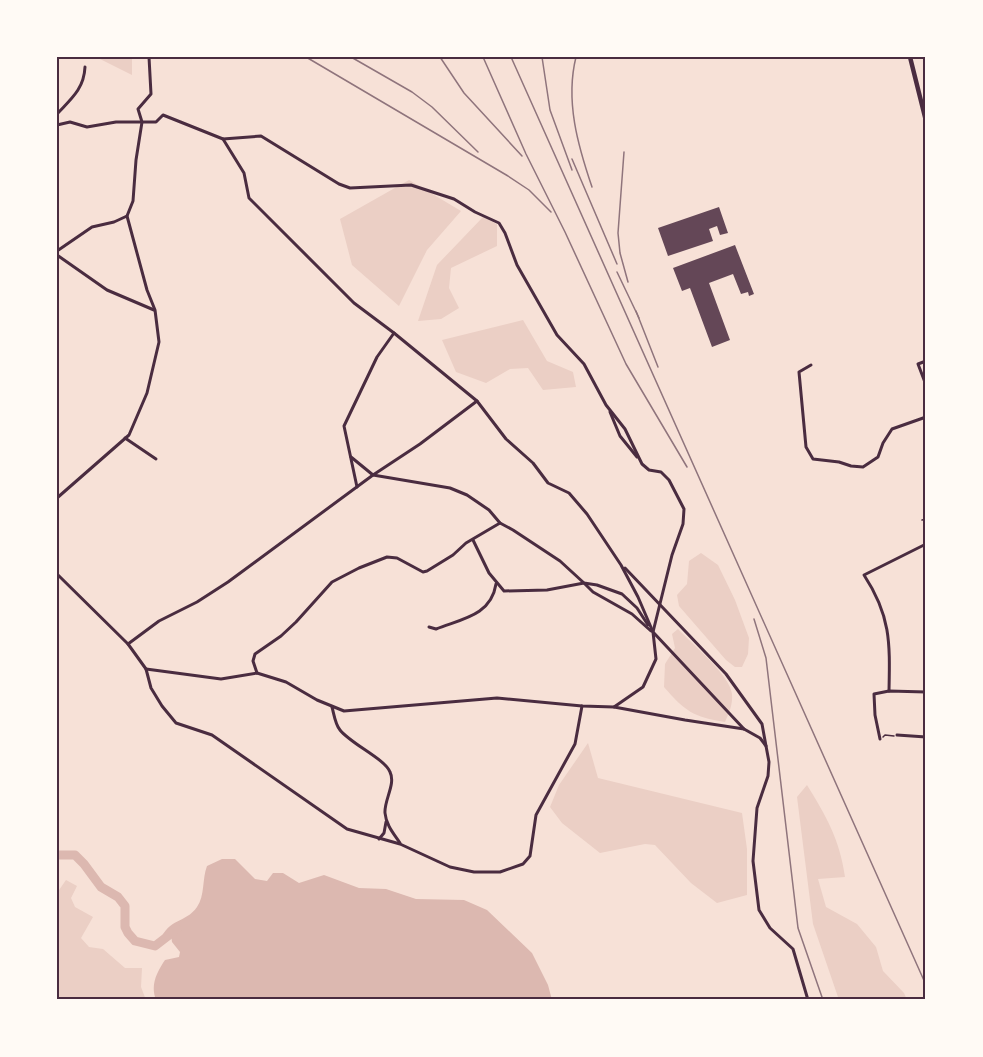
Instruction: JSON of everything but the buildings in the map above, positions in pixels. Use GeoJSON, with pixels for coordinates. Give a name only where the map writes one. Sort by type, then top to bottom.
{"type":"FeatureCollection","features":[{"type":"Feature","properties":{"kind":"main road"},"geometry":{"type":"LineString","coordinates":[[910,57],[926,121]]}},
{"type":"Feature","properties":{"kind":"street"},"geometry":{"type":"LineString","coordinates":[[57,498],[129,435],[147,393],[159,342],[155,310],[147,290],[127,216],[133,201],[142,122],[138,110],[151,94],[149,57]]}},
{"type":"Feature","properties":{"kind":"street"},"geometry":{"type":"LineString","coordinates":[[57,114],[80,89],[86,68]]}},
{"type":"Feature","properties":{"kind":"street"},"geometry":{"type":"LineString","coordinates":[[57,125],[70,122],[95,127],[116,122],[156,122],[163,115],[223,139],[261,136],[339,184],[350,188],[411,185],[454,199],[499,223],[517,265],[557,335],[584,364],[620,436],[642,464],[649,470],[661,472],[669,480],[684,509],[683,524],[672,555],[653,632]]}},
{"type":"Feature","properties":{"kind":"street"},"geometry":{"type":"LineString","coordinates":[[223,139],[244,173],[249,198],[354,303],[477,401],[506,439],[533,463],[548,483],[569,493],[587,513],[621,565],[653,632],[656,659],[651,672],[643,687],[614,707]]}},
{"type":"Feature","properties":{"kind":"street"},"geometry":{"type":"LineString","coordinates":[[127,216],[114,222],[92,227],[57,253],[107,290],[155,310]]}},
{"type":"Feature","properties":{"kind":"street"},"geometry":{"type":"LineString","coordinates":[[357,487],[345,426],[377,357],[394,333]]}},
{"type":"Feature","properties":{"kind":"street"},"geometry":{"type":"LineString","coordinates":[[926,361],[918,364],[926,385]]}},
{"type":"Feature","properties":{"kind":"street"},"geometry":{"type":"LineString","coordinates":[[811,365],[799,372],[806,447],[813,459],[863,467],[878,457],[892,429],[926,417]]}},
{"type":"Feature","properties":{"kind":"street"},"geometry":{"type":"LineString","coordinates":[[128,644],[159,621],[197,602],[228,582],[477,401]]}},
{"type":"Feature","properties":{"kind":"street"},"geometry":{"type":"LineString","coordinates":[[606,405],[625,429],[642,464]]}},
{"type":"Feature","properties":{"kind":"street"},"geometry":{"type":"LineString","coordinates":[[125,438],[156,459]]}},
{"type":"Feature","properties":{"kind":"street"},"geometry":{"type":"LineString","coordinates":[[351,458],[373,475],[450,488],[467,495],[489,510],[500,523],[560,561],[592,592],[632,614],[653,632],[744,729],[760,738],[766,746]]}},
{"type":"Feature","properties":{"kind":"street"},"geometry":{"type":"LineString","coordinates":[[257,673],[253,661],[255,654],[288,629],[332,582],[384,558],[397,558],[427,572],[453,555],[466,543],[500,523]]}},
{"type":"Feature","properties":{"kind":"street"},"geometry":{"type":"LineString","coordinates":[[473,540],[496,583],[504,591],[547,590],[584,583],[597,585],[622,594],[637,608],[653,632]]}},
{"type":"Feature","properties":{"kind":"street"},"geometry":{"type":"LineString","coordinates":[[889,691],[890,653],[886,621],[882,607],[864,574],[926,544]]}},
{"type":"Feature","properties":{"kind":"street"},"geometry":{"type":"LineString","coordinates":[[621,565],[726,674],[762,724],[769,762],[768,776],[757,808],[753,861],[759,910],[770,928],[793,949],[808,1000]]}},
{"type":"Feature","properties":{"kind":"street"},"geometry":{"type":"LineString","coordinates":[[57,574],[128,644],[146,669],[151,688],[176,723],[212,735],[347,829],[400,844],[450,867],[474,872],[500,872],[524,864],[530,856],[536,815],[574,744],[582,706]]}},
{"type":"Feature","properties":{"kind":"street"},"geometry":{"type":"LineString","coordinates":[[429,627],[436,629],[481,612],[492,596],[496,583]]}},
{"type":"Feature","properties":{"kind":"street"},"geometry":{"type":"LineString","coordinates":[[146,669],[221,679],[257,673],[285,682],[333,707],[356,711],[497,698],[614,707],[744,729]]}},
{"type":"Feature","properties":{"kind":"street"},"geometry":{"type":"LineString","coordinates":[[880,739],[874,694],[889,691],[926,692]]}},
{"type":"Feature","properties":{"kind":"street"},"geometry":{"type":"LineString","coordinates":[[333,707],[338,728],[353,743],[390,770],[392,777],[386,807],[387,820],[384,833],[379,839]]}},
{"type":"Feature","properties":{"kind":"street"},"geometry":{"type":"LineString","coordinates":[[897,735],[926,737]]}},
{"type":"Feature","properties":{"kind":"street"},"geometry":{"type":"LineString","coordinates":[[387,820],[400,844]]}},
{"type":"Feature","properties":{"kind":"lane"},"geometry":{"type":"LineString","coordinates":[[922,520],[926,519]]}},
{"type":"Feature","properties":{"kind":"path"},"geometry":{"type":"LineString","coordinates":[[880,739],[885,735],[892,737],[897,735]]}},
{"type":"Feature","properties":{"kind":"shaded area"},"geometry":{"type":"Polygon","coordinates":[[[96,57],[132,57],[132,75],[96,57]]]}},
{"type":"Feature","properties":{"kind":"shaded area"},"geometry":{"type":"Polygon","coordinates":[[[409,180],[461,211],[427,250],[399,306],[352,265],[340,219],[409,180]]]}},
{"type":"Feature","properties":{"kind":"shaded area"},"geometry":{"type":"Polygon","coordinates":[[[483,217],[497,224],[497,246],[451,268],[449,288],[459,308],[441,319],[418,321],[437,265],[483,217]]]}},
{"type":"Feature","properties":{"kind":"shaded area"},"geometry":{"type":"Polygon","coordinates":[[[523,320],[547,361],[573,372],[576,387],[543,390],[528,368],[510,369],[486,383],[456,372],[442,340],[523,320]]]}},
{"type":"Feature","properties":{"kind":"shaded area"},"geometry":{"type":"Polygon","coordinates":[[[701,553],[718,565],[735,600],[749,638],[748,654],[742,667],[735,667],[726,660],[679,606],[677,595],[687,584],[689,561],[701,553]]]}},
{"type":"Feature","properties":{"kind":"shaded area"},"geometry":{"type":"Polygon","coordinates":[[[678,629],[710,660],[730,686],[732,701],[725,722],[690,712],[664,687],[665,664],[675,648],[672,634],[678,629]]]}},
{"type":"Feature","properties":{"kind":"shaded area"},"geometry":{"type":"Polygon","coordinates":[[[588,743],[598,778],[742,813],[747,849],[747,895],[717,903],[691,883],[655,845],[645,844],[600,853],[562,823],[550,807],[559,785],[588,743]]]}},
{"type":"Feature","properties":{"kind":"shaded area"},"geometry":{"type":"Polygon","coordinates":[[[807,785],[831,829],[843,864],[845,877],[818,879],[826,907],[857,924],[876,947],[883,971],[904,993],[907,1000],[839,1000],[813,924],[797,797],[807,785]]]}},
{"type":"Feature","properties":{"kind":"shaded area"},"geometry":{"type":"Polygon","coordinates":[[[222,859],[235,859],[255,879],[267,881],[273,873],[283,873],[299,883],[324,875],[359,888],[386,889],[416,899],[464,900],[487,910],[532,953],[548,985],[552,1000],[156,1000],[154,984],[159,969],[165,960],[179,957],[180,952],[172,942],[171,934],[160,941],[172,924],[187,916],[197,907],[200,903],[207,866],[222,859]]]}},
{"type":"Feature","properties":{"kind":"shaded area"},"geometry":{"type":"Polygon","coordinates":[[[66,880],[77,886],[71,898],[75,907],[93,917],[81,938],[89,947],[103,949],[125,968],[142,968],[141,987],[146,1000],[57,1000],[57,893],[66,880]]]}},
{"type":"Feature","properties":{"kind":"waterway"},"geometry":{"type":"LineString","coordinates":[[57,855],[75,855],[101,887],[118,897],[125,906],[125,927],[135,941],[155,946],[177,929]]}},
{"type":"Feature","properties":{"kind":"railway"},"geometry":{"type":"LineString","coordinates":[[306,57],[508,176],[529,190],[551,212]]}},
{"type":"Feature","properties":{"kind":"railway"},"geometry":{"type":"LineString","coordinates":[[351,57],[412,92],[432,107],[478,152]]}},
{"type":"Feature","properties":{"kind":"railway"},"geometry":{"type":"LineString","coordinates":[[440,57],[464,93],[522,156]]}},
{"type":"Feature","properties":{"kind":"railway"},"geometry":{"type":"LineString","coordinates":[[483,57],[526,154],[626,364],[687,467]]}},
{"type":"Feature","properties":{"kind":"railway"},"geometry":{"type":"LineString","coordinates":[[511,57],[926,985]]}},
{"type":"Feature","properties":{"kind":"railway"},"geometry":{"type":"LineString","coordinates":[[542,57],[550,110],[572,170]]}},
{"type":"Feature","properties":{"kind":"railway"},"geometry":{"type":"LineString","coordinates":[[576,57],[572,90],[573,107],[582,156],[592,187]]}},
{"type":"Feature","properties":{"kind":"railway"},"geometry":{"type":"LineString","coordinates":[[624,152],[618,233],[620,253],[628,282]]}},
{"type":"Feature","properties":{"kind":"railway"},"geometry":{"type":"LineString","coordinates":[[572,159],[617,264]]}},
{"type":"Feature","properties":{"kind":"railway"},"geometry":{"type":"LineString","coordinates":[[617,272],[639,318]]}},
{"type":"Feature","properties":{"kind":"railway"},"geometry":{"type":"LineString","coordinates":[[636,311],[658,367]]}},
{"type":"Feature","properties":{"kind":"railway"},"geometry":{"type":"LineString","coordinates":[[754,619],[766,658],[798,928],[823,1000]]}}]}
